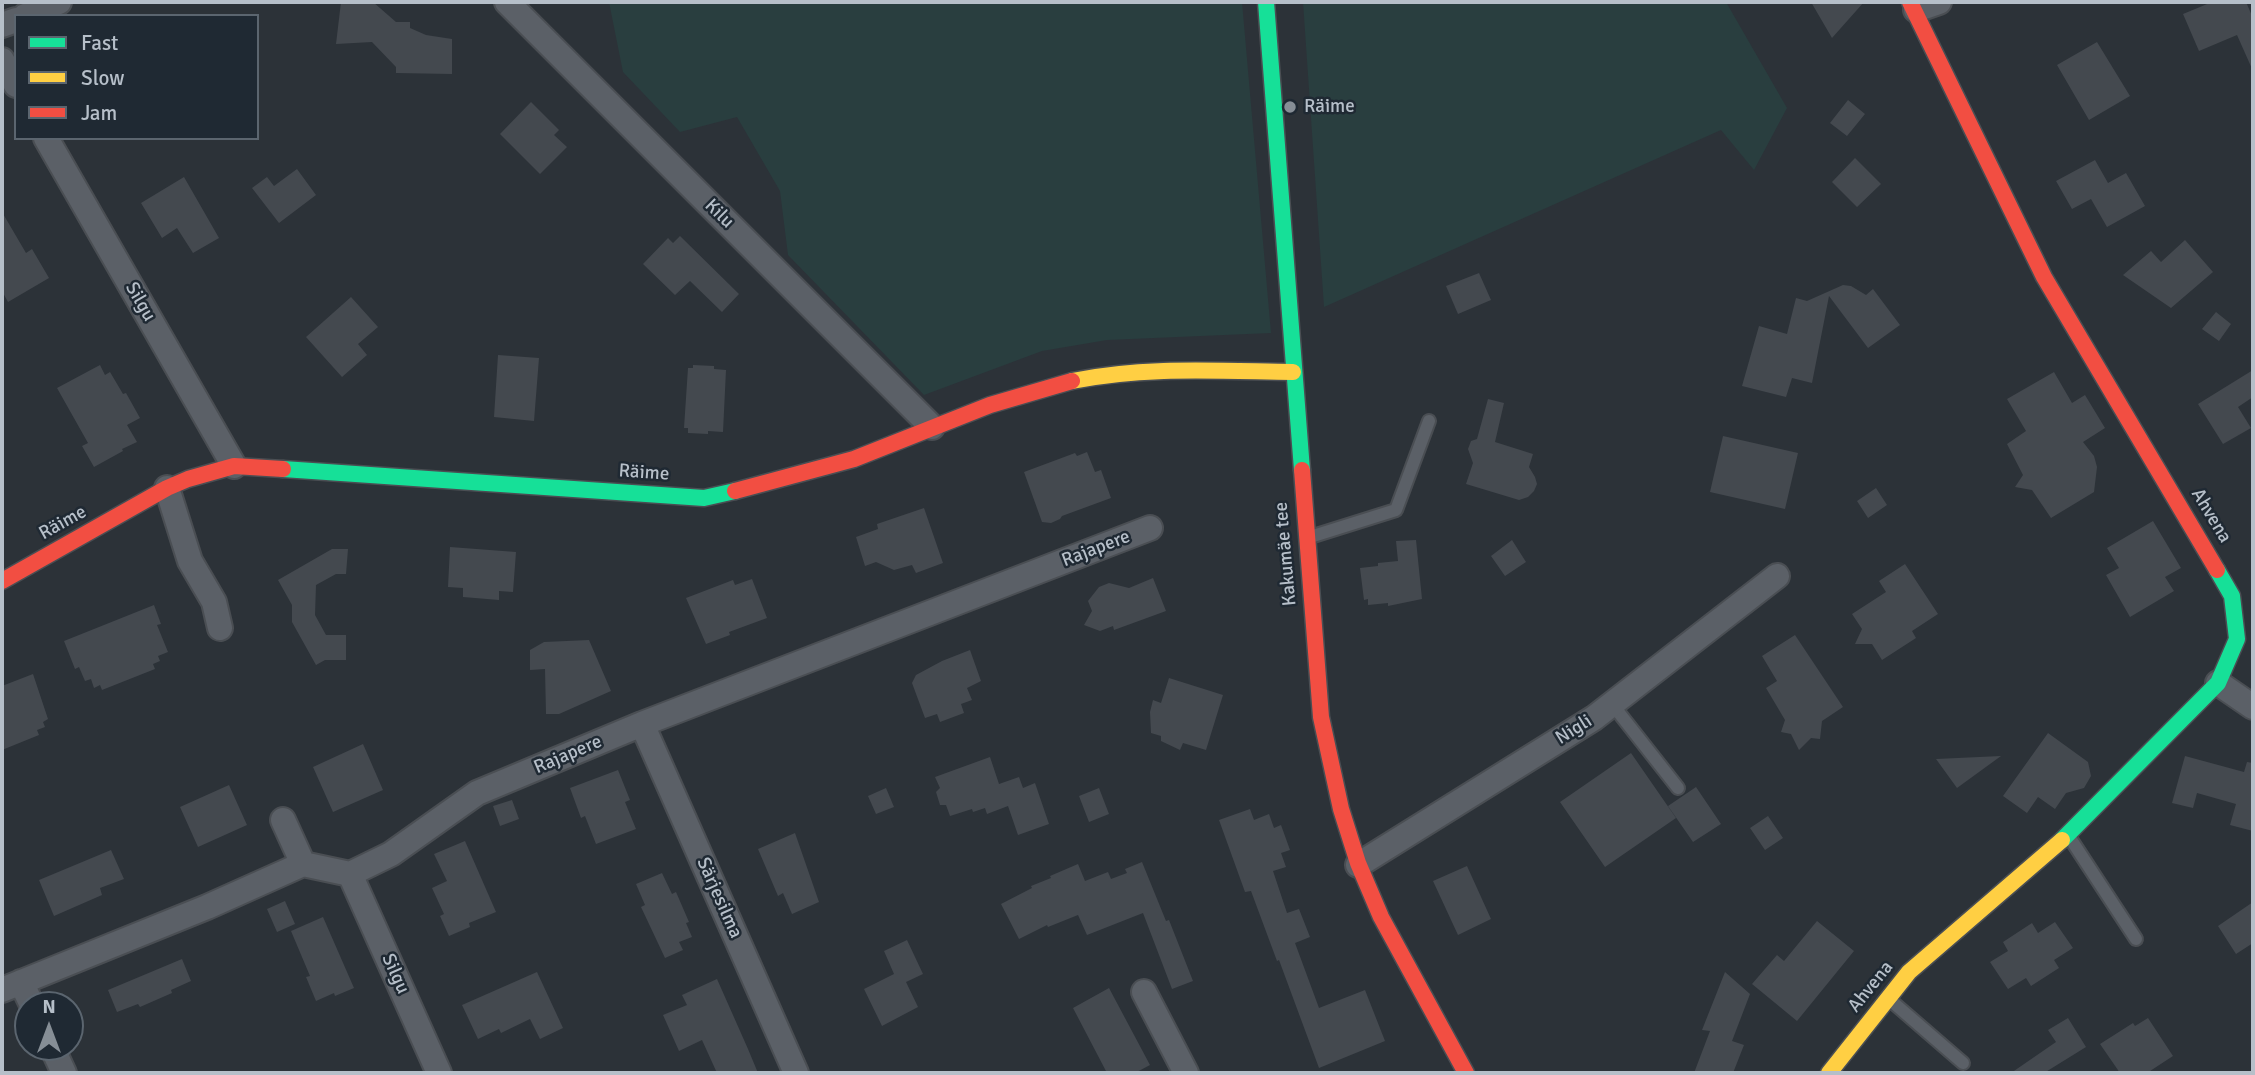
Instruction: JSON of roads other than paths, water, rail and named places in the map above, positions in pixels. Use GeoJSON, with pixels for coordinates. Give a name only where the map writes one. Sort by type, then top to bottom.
{"type":"FeatureCollection","features":[{"type":"Feature","properties":{"kind":"street"},"geometry":{"type":"LineString","coordinates":[[30,14],[59,2]]}},
{"type":"Feature","properties":{"kind":"street","name":"Kilu"},"geometry":{"type":"LineString","coordinates":[[507,2],[932,427]]}},
{"type":"Feature","properties":{"kind":"street","name":"Kakumäe tee"},"geometry":{"type":"LineString","coordinates":[[1266,2],[1321,717],[1331,770],[1358,865],[1390,935],[1466,1073]]}},
{"type":"Feature","properties":{"kind":"street"},"geometry":{"type":"LineString","coordinates":[[1913,6],[1940,2]]}},
{"type":"Feature","properties":{"kind":"street","name":"Ahvena"},"geometry":{"type":"LineString","coordinates":[[1829,1073],[1909,972],[2068,835],[2218,683],[2237,639],[2232,596],[2044,277],[1913,6]]}},
{"type":"Feature","properties":{"kind":"street"},"geometry":{"type":"LineString","coordinates":[[2,60],[14,81]]}},
{"type":"Feature","properties":{"kind":"street","name":"Silgu"},"geometry":{"type":"LineString","coordinates":[[47,140],[234,466]]}},
{"type":"Feature","properties":{"kind":"street","name":"Räime"},"geometry":{"type":"LineString","coordinates":[[2,581],[167,488],[234,466],[704,498],[763,485],[855,458],[1027,391],[1075,379],[1122,373],[1293,372]]}},
{"type":"Feature","properties":{"kind":"street"},"geometry":{"type":"LineString","coordinates":[[167,488],[190,561],[214,602],[220,628]]}},
{"type":"Feature","properties":{"kind":"street","name":"Rajapere"},"geometry":{"type":"LineString","coordinates":[[350,874],[391,854],[477,793],[642,724],[1150,528]]}},
{"type":"Feature","properties":{"kind":"street","name":"Nigli"},"geometry":{"type":"LineString","coordinates":[[1358,865],[1594,718],[1777,576]]}},
{"type":"Feature","properties":{"kind":"street"},"geometry":{"type":"LineString","coordinates":[[2218,683],[2253,707]]}},
{"type":"Feature","properties":{"kind":"street","name":"Särjesilma"},"geometry":{"type":"LineString","coordinates":[[642,724],[796,1073]]}},
{"type":"Feature","properties":{"kind":"street"},"geometry":{"type":"LineString","coordinates":[[283,820],[303,864]]}},
{"type":"Feature","properties":{"kind":"street"},"geometry":{"type":"LineString","coordinates":[[11,986],[207,907],[303,864],[350,874]]}},
{"type":"Feature","properties":{"kind":"street","name":"Silgu"},"geometry":{"type":"LineString","coordinates":[[350,874],[439,1073]]}},
{"type":"Feature","properties":{"kind":"street"},"geometry":{"type":"LineString","coordinates":[[1144,992],[1186,1073]]}},
{"type":"Feature","properties":{"kind":"lane"},"geometry":{"type":"LineString","coordinates":[[1306,539],[1396,510],[1429,421]]}},
{"type":"Feature","properties":{"kind":"lane"},"geometry":{"type":"LineString","coordinates":[[1612,704],[1678,789]]}},
{"type":"Feature","properties":{"kind":"lane"},"geometry":{"type":"LineString","coordinates":[[2068,835],[2136,939]]}},
{"type":"Feature","properties":{"kind":"lane"},"geometry":{"type":"LineString","coordinates":[[1888,998],[1962,1063]]}},
{"type":"Feature","properties":{"kind":"place","name":"Räime"},"geometry":{"type":"Point","coordinates":[1290,107]}}]}
